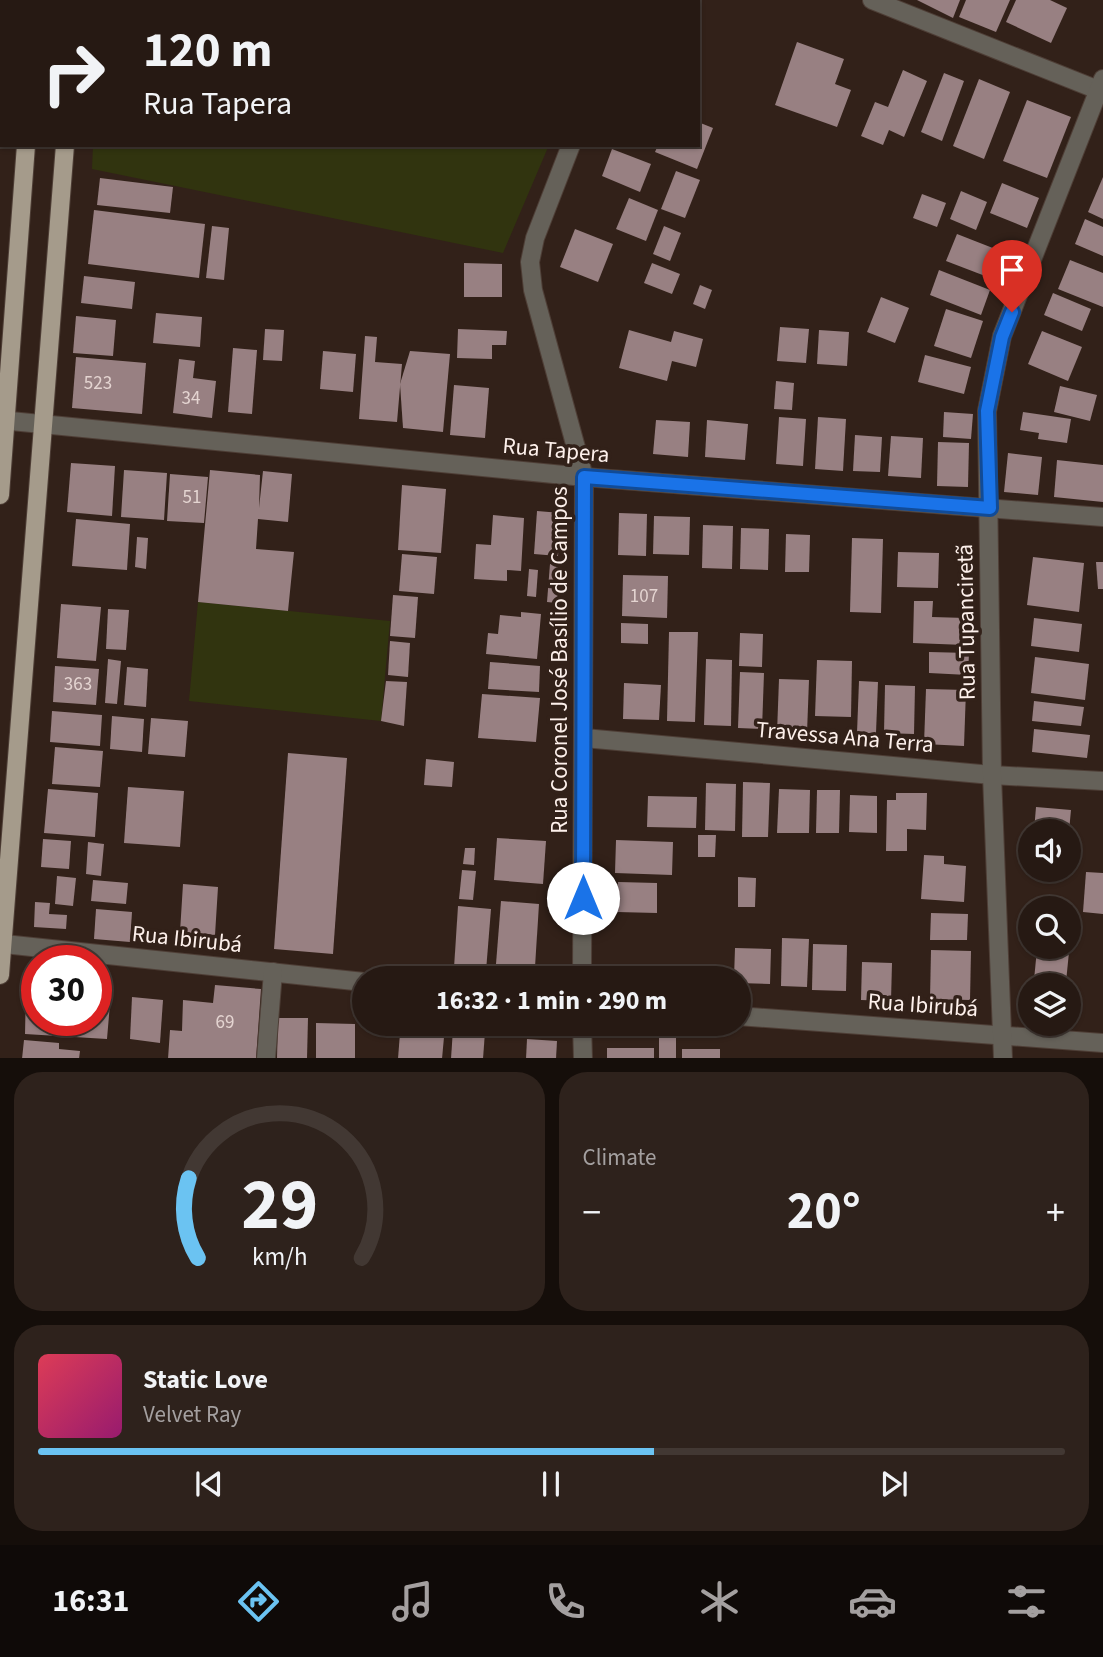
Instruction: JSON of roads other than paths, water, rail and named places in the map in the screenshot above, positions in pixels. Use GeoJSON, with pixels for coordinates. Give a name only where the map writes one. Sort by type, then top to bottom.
{"type":"FeatureCollection","features":[{"type":"Feature","properties":{"kind":"main road"},"geometry":{"type":"LineString","coordinates":[[0,495],[3,421],[26,147]]}},
{"type":"Feature","properties":{"kind":"main road"},"geometry":{"type":"LineString","coordinates":[[0,975],[65,147]]}},
{"type":"Feature","properties":{"kind":"street"},"geometry":{"type":"LineString","coordinates":[[873,0],[1102,87]]}},
{"type":"Feature","properties":{"kind":"street","name":"Rua Tupanciretã"},"geometry":{"type":"LineString","coordinates":[[1003,1058],[992,775],[987,411],[1002,337],[1102,87]]}},
{"type":"Feature","properties":{"kind":"street","name":"Rua Coronel José Basílio de Campos"},"geometry":{"type":"LineString","coordinates":[[570,147],[535,238],[530,262],[533,290],[584,477],[582,966]]}},
{"type":"Feature","properties":{"kind":"street","name":"Rua Tapera"},"geometry":{"type":"LineString","coordinates":[[3,421],[584,477],[1103,517]]}},
{"type":"Feature","properties":{"kind":"street","name":"Travessa Ana Terra"},"geometry":{"type":"LineString","coordinates":[[584,738],[992,775],[1103,781]]}},
{"type":"Feature","properties":{"kind":"street","name":"Rua Ibirubá"},"geometry":{"type":"LineString","coordinates":[[4,944],[352,981]]}},
{"type":"Feature","properties":{"kind":"street"},"geometry":{"type":"LineString","coordinates":[[266,1058],[273,972]]}},
{"type":"Feature","properties":{"kind":"street","name":"Rua Ibirubá"},"geometry":{"type":"LineString","coordinates":[[751,1017],[1103,1043]]}},
{"type":"Feature","properties":{"kind":"street"},"geometry":{"type":"LineString","coordinates":[[582,1036],[583,1058]]}}]}
